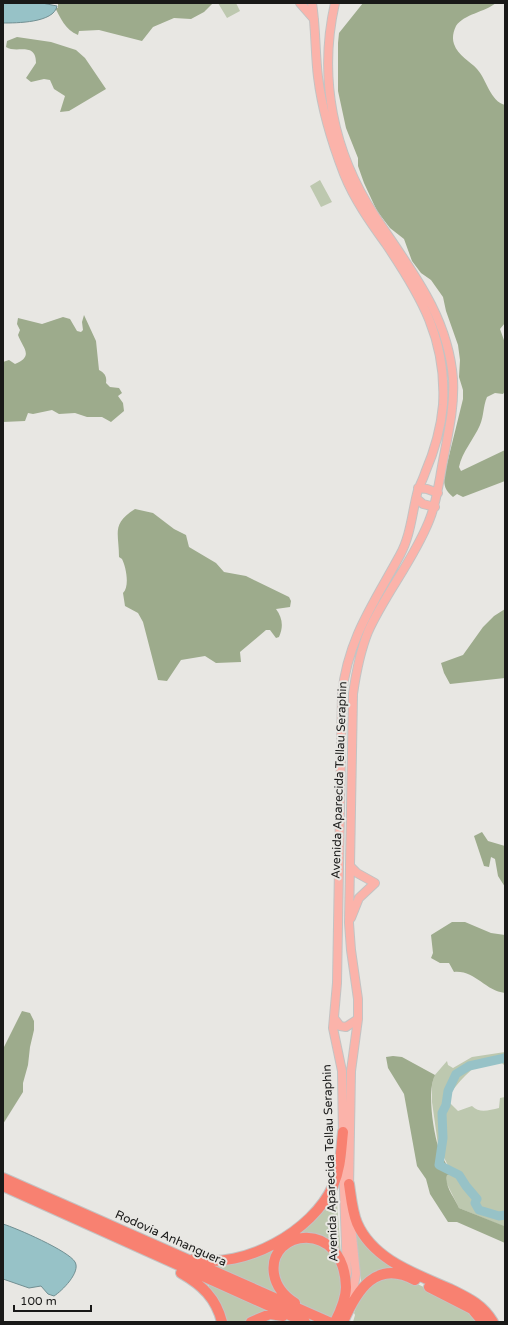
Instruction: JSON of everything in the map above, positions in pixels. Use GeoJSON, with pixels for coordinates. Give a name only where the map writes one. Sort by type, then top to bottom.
{"type":"FeatureCollection","features":[{"type":"Feature","properties":{"kind":"highway"},"geometry":{"type":"LineString","coordinates":[[140,1244],[196,1259],[216,1261],[241,1258],[262,1250],[303,1224],[320,1208],[327,1198],[339,1169],[343,1132]]}},
{"type":"Feature","properties":{"kind":"highway","name":"Rodovia Anhanguera"},"geometry":{"type":"LineString","coordinates":[[3,1178],[305,1322]]}},
{"type":"Feature","properties":{"kind":"highway"},"geometry":{"type":"LineString","coordinates":[[349,1184],[357,1223],[365,1237],[378,1251],[401,1266],[470,1299],[482,1307],[493,1322]]}},
{"type":"Feature","properties":{"kind":"highway","name":"Rodovia Anhanguera"},"geometry":{"type":"LineString","coordinates":[[3,1186],[329,1322]]}},
{"type":"Feature","properties":{"kind":"highway"},"geometry":{"type":"LineString","coordinates":[[314,1315],[285,1296],[276,1280],[274,1272],[276,1258],[284,1246],[295,1239],[307,1237],[325,1242],[338,1257],[346,1288]]}},
{"type":"Feature","properties":{"kind":"highway"},"geometry":{"type":"LineString","coordinates":[[140,1244],[202,1287],[215,1303],[222,1322]]}},
{"type":"Feature","properties":{"kind":"highway"},"geometry":{"type":"LineString","coordinates":[[342,1317],[361,1289],[372,1279],[379,1275],[396,1273],[409,1276],[466,1306],[477,1314],[483,1322]]}},
{"type":"Feature","properties":{"kind":"highway","name":"Avenida Aparecida Tellau Seraphin"},"geometry":{"type":"LineString","coordinates":[[342,1317],[346,1288]]}},
{"type":"Feature","properties":{"kind":"highway"},"geometry":{"type":"LineString","coordinates":[[251,1322],[270,1314],[301,1322]]}},
{"type":"Feature","properties":{"kind":"main road"},"geometry":{"type":"LineString","coordinates":[[300,3],[315,20]]}},
{"type":"Feature","properties":{"kind":"main road","name":"Avenida Aparecida Tellau Seraphin"},"geometry":{"type":"LineString","coordinates":[[312,3],[315,20],[318,77],[328,128],[345,175],[359,204],[419,296],[438,342],[443,379],[441,418],[435,444],[418,488],[407,536],[401,553],[362,620],[344,674],[342,706],[338,983],[333,1028],[342,1072],[343,1197],[346,1288]]}},
{"type":"Feature","properties":{"kind":"main road","name":"Avenida Aparecida Tellau Seraphin"},"geometry":{"type":"LineString","coordinates":[[335,3],[327,51],[328,77],[331,102],[342,149],[362,195],[428,295],[440,322],[451,365],[453,400],[452,414],[435,507],[407,565],[367,634],[357,671],[353,694],[349,923],[351,950],[358,991],[358,1019],[351,1071],[349,1212],[356,1274],[342,1317]]}},
{"type":"Feature","properties":{"kind":"main road"},"geometry":{"type":"LineString","coordinates":[[418,488],[427,489],[438,493]]}},
{"type":"Feature","properties":{"kind":"main road"},"geometry":{"type":"LineString","coordinates":[[416,498],[423,504],[435,507]]}},
{"type":"Feature","properties":{"kind":"main road"},"geometry":{"type":"LineString","coordinates":[[349,923],[359,898],[374,883],[357,874],[350,866]]}},
{"type":"Feature","properties":{"kind":"main road"},"geometry":{"type":"LineString","coordinates":[[334,1018],[340,1026],[346,1027],[358,1019]]}},
{"type":"Feature","properties":{"kind":"green space"},"geometry":{"type":"Polygon","coordinates":[[[58,3],[213,3],[204,12],[191,19],[174,18],[153,27],[142,41],[99,30],[79,31],[78,35],[70,30],[61,19],[54,6],[58,8],[58,3]]]}},
{"type":"Feature","properties":{"kind":"green space"},"geometry":{"type":"Polygon","coordinates":[[[218,3],[236,3],[240,11],[227,18],[218,3]]]}},
{"type":"Feature","properties":{"kind":"green space"},"geometry":{"type":"Polygon","coordinates":[[[363,3],[496,3],[464,19],[456,26],[453,35],[454,44],[458,52],[477,69],[492,95],[500,103],[505,105],[505,323],[500,329],[505,343],[505,391],[503,394],[495,393],[487,397],[480,425],[463,456],[459,467],[461,471],[505,450],[505,481],[463,497],[457,494],[453,497],[447,490],[444,479],[463,399],[463,390],[459,377],[460,360],[458,345],[446,311],[443,297],[431,280],[421,273],[412,261],[404,239],[390,228],[377,211],[358,166],[358,158],[346,128],[338,91],[339,33],[363,3]]]}},
{"type":"Feature","properties":{"kind":"green space"},"geometry":{"type":"Polygon","coordinates":[[[17,37],[51,42],[76,50],[85,58],[106,89],[69,111],[60,112],[65,96],[54,89],[50,80],[44,79],[31,82],[26,78],[36,63],[33,52],[25,49],[10,49],[6,47],[7,41],[17,37]]]}},
{"type":"Feature","properties":{"kind":"green space"},"geometry":{"type":"Polygon","coordinates":[[[320,180],[332,202],[321,207],[310,186],[320,180]]]}},
{"type":"Feature","properties":{"kind":"green space"},"geometry":{"type":"Polygon","coordinates":[[[84,315],[96,341],[99,370],[105,375],[106,383],[110,387],[119,388],[122,393],[118,396],[123,403],[124,411],[111,422],[102,417],[87,417],[75,413],[59,414],[52,410],[33,414],[28,413],[25,421],[3,422],[3,362],[9,360],[15,364],[21,361],[26,354],[18,335],[20,330],[17,324],[18,318],[42,324],[63,317],[70,319],[77,331],[81,332],[83,330],[82,322],[84,315]]]}},
{"type":"Feature","properties":{"kind":"green space"},"geometry":{"type":"Polygon","coordinates":[[[135,509],[153,513],[174,529],[186,535],[189,547],[216,563],[224,572],[246,576],[289,597],[291,601],[290,607],[276,609],[282,622],[279,637],[276,638],[270,630],[266,630],[240,652],[241,662],[216,663],[205,656],[181,660],[167,681],[158,680],[143,622],[138,613],[125,606],[123,593],[126,586],[127,576],[122,559],[119,557],[118,530],[122,519],[135,509]]]}},
{"type":"Feature","properties":{"kind":"green space"},"geometry":{"type":"Polygon","coordinates":[[[505,609],[505,678],[450,684],[441,663],[463,655],[483,627],[494,616],[505,609]]]}},
{"type":"Feature","properties":{"kind":"green space"},"geometry":{"type":"Polygon","coordinates":[[[482,832],[488,841],[505,846],[505,887],[498,876],[495,859],[491,857],[489,867],[484,866],[474,836],[482,832]]]}},
{"type":"Feature","properties":{"kind":"green space"},"geometry":{"type":"Polygon","coordinates":[[[452,922],[465,922],[491,933],[505,935],[505,993],[492,989],[468,974],[454,972],[449,963],[440,963],[431,958],[433,953],[431,935],[452,922]]]}},
{"type":"Feature","properties":{"kind":"green space"},"geometry":{"type":"Polygon","coordinates":[[[22,1011],[30,1013],[34,1021],[34,1030],[28,1065],[23,1083],[23,1092],[3,1124],[3,1049],[22,1011]]]}},
{"type":"Feature","properties":{"kind":"green space"},"geometry":{"type":"Polygon","coordinates":[[[505,1052],[505,1066],[500,1061],[491,1058],[484,1061],[471,1070],[446,1099],[458,1111],[472,1106],[478,1110],[485,1111],[499,1108],[500,1098],[505,1097],[505,1227],[459,1208],[446,1182],[447,1174],[452,1174],[438,1145],[432,1102],[432,1085],[434,1076],[447,1061],[448,1065],[453,1068],[472,1057],[505,1052]]]}},
{"type":"Feature","properties":{"kind":"green space"},"geometry":{"type":"Polygon","coordinates":[[[386,1057],[402,1057],[435,1075],[431,1090],[433,1120],[439,1150],[452,1174],[447,1175],[446,1179],[448,1188],[459,1208],[504,1226],[505,1243],[457,1222],[448,1222],[430,1194],[426,1179],[417,1166],[404,1094],[388,1068],[386,1057]]]}},
{"type":"Feature","properties":{"kind":"green space"},"geometry":{"type":"Polygon","coordinates":[[[336,1190],[341,1255],[312,1235],[274,1255],[281,1295],[209,1265],[259,1255],[336,1190]]]}},
{"type":"Feature","properties":{"kind":"green space"},"geometry":{"type":"Polygon","coordinates":[[[358,1230],[409,1275],[361,1282],[356,1233],[358,1230]]]}},
{"type":"Feature","properties":{"kind":"green space"},"geometry":{"type":"Polygon","coordinates":[[[298,1242],[320,1242],[337,1261],[340,1268],[342,1282],[341,1290],[333,1318],[307,1307],[294,1299],[285,1290],[279,1278],[278,1264],[283,1251],[288,1246],[298,1242]]]}},
{"type":"Feature","properties":{"kind":"green space"},"geometry":{"type":"Polygon","coordinates":[[[387,1276],[413,1282],[460,1304],[480,1322],[353,1322],[355,1315],[354,1313],[362,1291],[387,1276]]]}},
{"type":"Feature","properties":{"kind":"green space"},"geometry":{"type":"Polygon","coordinates":[[[209,1284],[271,1312],[250,1318],[245,1322],[226,1322],[208,1287],[209,1284]]]}},
{"type":"Feature","properties":{"kind":"water"},"geometry":{"type":"Polygon","coordinates":[[[3,3],[42,3],[57,6],[54,12],[42,19],[25,22],[3,23],[3,3]]]}},
{"type":"Feature","properties":{"kind":"water"},"geometry":{"type":"Polygon","coordinates":[[[3,1224],[53,1246],[71,1257],[75,1262],[76,1266],[73,1276],[66,1286],[57,1294],[54,1296],[48,1294],[41,1286],[29,1288],[3,1279],[3,1224]]]}},
{"type":"Feature","properties":{"kind":"waterway"},"geometry":{"type":"LineString","coordinates":[[505,1058],[469,1066],[456,1074],[448,1091],[446,1105],[442,1113],[443,1138],[439,1165],[459,1175],[477,1199],[475,1203],[479,1210],[499,1216],[505,1215]]}}]}
